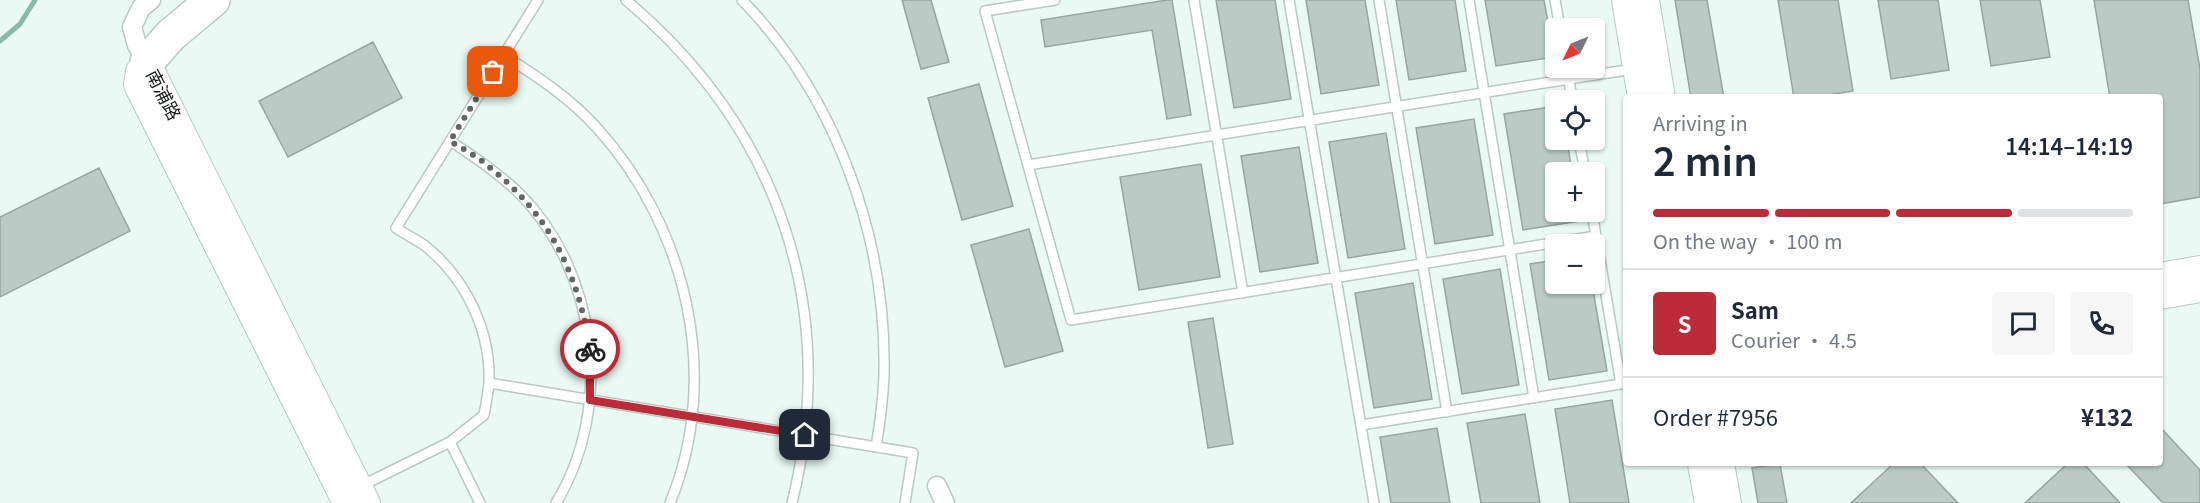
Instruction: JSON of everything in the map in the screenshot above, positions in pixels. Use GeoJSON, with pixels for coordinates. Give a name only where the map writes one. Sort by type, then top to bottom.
{"type":"FeatureCollection","features":[{"type":"Feature","properties":{"kind":"highway"},"geometry":{"type":"LineString","coordinates":[[147,62],[171,35],[213,0]]}},
{"type":"Feature","properties":{"kind":"street"},"geometry":{"type":"LineString","coordinates":[[147,62],[137,45],[132,27],[141,8],[151,0]]}},
{"type":"Feature","properties":{"kind":"street"},"geometry":{"type":"LineString","coordinates":[[1625,0],[1640,94]]}},
{"type":"Feature","properties":{"kind":"street"},"geometry":{"type":"LineString","coordinates":[[1646,0],[1661,94]]}},
{"type":"Feature","properties":{"kind":"street","name":"南浦路"},"geometry":{"type":"LineString","coordinates":[[147,62],[357,498]]}},
{"type":"Feature","properties":{"kind":"street"},"geometry":{"type":"LineString","coordinates":[[2163,275],[2200,269]]}},
{"type":"Feature","properties":{"kind":"street"},"geometry":{"type":"LineString","coordinates":[[2163,295],[2200,289]]}},
{"type":"Feature","properties":{"kind":"street"},"geometry":{"type":"LineString","coordinates":[[1701,466],[1708,503]]}},
{"type":"Feature","properties":{"kind":"street"},"geometry":{"type":"LineString","coordinates":[[1721,466],[1728,503]]}},
{"type":"Feature","properties":{"kind":"street"},"geometry":{"type":"LineString","coordinates":[[937,486],[945,503]]}},
{"type":"Feature","properties":{"kind":"lane"},"geometry":{"type":"LineString","coordinates":[[357,498],[450,442],[484,415],[489,383],[487,351],[479,320],[465,291],[439,259],[423,244],[396,228],[538,0]]}},
{"type":"Feature","properties":{"kind":"lane"},"geometry":{"type":"LineString","coordinates":[[626,0],[675,45],[721,100],[757,161],[788,238],[802,296],[808,366],[805,435],[792,503]]}},
{"type":"Feature","properties":{"kind":"lane"},"geometry":{"type":"LineString","coordinates":[[742,0],[771,34],[813,94],[845,160],[860,203],[875,265],[883,338],[884,375],[876,447]]}},
{"type":"Feature","properties":{"kind":"lane"},"geometry":{"type":"LineString","coordinates":[[1055,0],[985,11],[1071,320],[1545,244]]}},
{"type":"Feature","properties":{"kind":"lane"},"geometry":{"type":"LineString","coordinates":[[1194,0],[1243,292]]}},
{"type":"Feature","properties":{"kind":"lane"},"geometry":{"type":"LineString","coordinates":[[1289,0],[1374,503]]}},
{"type":"Feature","properties":{"kind":"lane"},"geometry":{"type":"LineString","coordinates":[[1379,0],[1447,412]]}},
{"type":"Feature","properties":{"kind":"lane"},"geometry":{"type":"LineString","coordinates":[[1468,0],[1534,398]]}},
{"type":"Feature","properties":{"kind":"lane"},"geometry":{"type":"LineString","coordinates":[[1555,0],[1558,18]]}},
{"type":"Feature","properties":{"kind":"lane"},"geometry":{"type":"LineString","coordinates":[[503,55],[537,76],[568,100],[596,127],[638,182],[662,225],[676,261],[688,309],[694,378],[692,417],[685,456],[670,503]]}},
{"type":"Feature","properties":{"kind":"lane"},"geometry":{"type":"LineString","coordinates":[[1028,165],[1636,68]]}},
{"type":"Feature","properties":{"kind":"lane"},"geometry":{"type":"LineString","coordinates":[[1569,79],[1571,90]]}},
{"type":"Feature","properties":{"kind":"lane"},"geometry":{"type":"LineString","coordinates":[[450,141],[488,165],[520,195],[548,230],[570,269],[584,311],[591,355],[590,400],[582,445],[565,489],[556,503]]}},
{"type":"Feature","properties":{"kind":"lane"},"geometry":{"type":"LineString","coordinates":[[1361,425],[1621,384],[1605,289]]}},
{"type":"Feature","properties":{"kind":"lane"},"geometry":{"type":"LineString","coordinates":[[489,383],[913,453],[905,503]]}},
{"type":"Feature","properties":{"kind":"lane"},"geometry":{"type":"LineString","coordinates":[[450,442],[480,503]]}},
{"type":"Feature","properties":{"kind":"building"},"geometry":{"type":"Polygon","coordinates":[[[902,0],[931,0],[949,62],[921,69],[902,0]]]}},
{"type":"Feature","properties":{"kind":"building"},"geometry":{"type":"Polygon","coordinates":[[[1172,0],[1191,115],[1167,119],[1152,30],[1045,47],[1041,20],[1172,0]]]}},
{"type":"Feature","properties":{"kind":"building"},"geometry":{"type":"Polygon","coordinates":[[[1216,0],[1275,0],[1291,99],[1234,108],[1216,0]]]}},
{"type":"Feature","properties":{"kind":"building"},"geometry":{"type":"Polygon","coordinates":[[[1306,0],[1365,0],[1379,85],[1321,94],[1306,0]]]}},
{"type":"Feature","properties":{"kind":"building"},"geometry":{"type":"Polygon","coordinates":[[[1396,0],[1455,0],[1466,71],[1409,80],[1396,0]]]}},
{"type":"Feature","properties":{"kind":"building"},"geometry":{"type":"Polygon","coordinates":[[[1485,0],[1544,0],[1547,18],[1545,18],[1545,58],[1496,66],[1485,0]]]}},
{"type":"Feature","properties":{"kind":"building"},"geometry":{"type":"Polygon","coordinates":[[[1675,0],[1707,0],[1723,94],[1690,94],[1675,0]]]}},
{"type":"Feature","properties":{"kind":"building"},"geometry":{"type":"Polygon","coordinates":[[[1778,0],[1838,0],[1853,91],[1835,94],[1793,94],[1778,0]]]}},
{"type":"Feature","properties":{"kind":"building"},"geometry":{"type":"Polygon","coordinates":[[[1878,0],[1938,0],[1949,70],[1891,79],[1878,0]]]}},
{"type":"Feature","properties":{"kind":"building"},"geometry":{"type":"Polygon","coordinates":[[[1980,0],[2040,0],[2050,57],[1991,66],[1980,0]]]}},
{"type":"Feature","properties":{"kind":"building"},"geometry":{"type":"Polygon","coordinates":[[[2094,0],[2188,0],[2200,69],[2200,197],[2163,203],[2163,94],[2109,94],[2094,0]]]}},
{"type":"Feature","properties":{"kind":"building"},"geometry":{"type":"Polygon","coordinates":[[[373,42],[402,98],[288,157],[259,101],[373,42]]]}},
{"type":"Feature","properties":{"kind":"building"},"geometry":{"type":"Polygon","coordinates":[[[979,84],[1013,206],[962,220],[928,98],[979,84]]]}},
{"type":"Feature","properties":{"kind":"building"},"geometry":{"type":"Polygon","coordinates":[[[1545,108],[1545,150],[1569,150],[1570,162],[1545,162],[1545,222],[1573,222],[1523,230],[1504,114],[1545,108]]]}},
{"type":"Feature","properties":{"kind":"building"},"geometry":{"type":"Polygon","coordinates":[[[1474,119],[1493,235],[1435,244],[1416,128],[1474,119]]]}},
{"type":"Feature","properties":{"kind":"building"},"geometry":{"type":"Polygon","coordinates":[[[1386,133],[1405,249],[1348,258],[1329,142],[1386,133]]]}},
{"type":"Feature","properties":{"kind":"building"},"geometry":{"type":"Polygon","coordinates":[[[1299,147],[1318,263],[1260,272],[1241,156],[1299,147]]]}},
{"type":"Feature","properties":{"kind":"building"},"geometry":{"type":"Polygon","coordinates":[[[1201,164],[1220,277],[1139,290],[1120,177],[1201,164]]]}},
{"type":"Feature","properties":{"kind":"building"},"geometry":{"type":"Polygon","coordinates":[[[99,168],[130,231],[0,297],[0,217],[99,168]]]}},
{"type":"Feature","properties":{"kind":"building"},"geometry":{"type":"Polygon","coordinates":[[[1029,229],[1063,351],[1005,367],[971,245],[1029,229]]]}},
{"type":"Feature","properties":{"kind":"building"},"geometry":{"type":"Polygon","coordinates":[[[1545,262],[1545,294],[1594,294],[1607,371],[1549,380],[1530,264],[1545,262]]]}},
{"type":"Feature","properties":{"kind":"building"},"geometry":{"type":"Polygon","coordinates":[[[1500,269],[1519,385],[1462,394],[1443,279],[1500,269]]]}},
{"type":"Feature","properties":{"kind":"building"},"geometry":{"type":"Polygon","coordinates":[[[1413,283],[1432,399],[1374,408],[1355,293],[1413,283]]]}},
{"type":"Feature","properties":{"kind":"building"},"geometry":{"type":"Polygon","coordinates":[[[1213,318],[1233,444],[1208,448],[1188,322],[1213,318]]]}},
{"type":"Feature","properties":{"kind":"building"},"geometry":{"type":"Polygon","coordinates":[[[1612,400],[1629,503],[1570,503],[1555,409],[1612,400]]]}},
{"type":"Feature","properties":{"kind":"building"},"geometry":{"type":"Polygon","coordinates":[[[1525,414],[1540,503],[1481,503],[1467,423],[1525,414]]]}},
{"type":"Feature","properties":{"kind":"building"},"geometry":{"type":"Polygon","coordinates":[[[1437,428],[1450,503],[1391,503],[1380,437],[1437,428]]]}},
{"type":"Feature","properties":{"kind":"building"},"geometry":{"type":"Polygon","coordinates":[[[2163,430],[2200,470],[2200,503],[2163,503],[2128,466],[2163,466],[2163,430]]]}},
{"type":"Feature","properties":{"kind":"building"},"geometry":{"type":"Polygon","coordinates":[[[1780,466],[1787,503],[1758,503],[1752,468],[1780,466]]]}},
{"type":"Feature","properties":{"kind":"building"},"geometry":{"type":"Polygon","coordinates":[[[1891,466],[1923,466],[1958,503],[1851,503],[1891,466]]]}},
{"type":"Feature","properties":{"kind":"building"},"geometry":{"type":"Polygon","coordinates":[[[2065,466],[2086,466],[2120,503],[2025,503],[2065,466]]]}},
{"type":"Feature","properties":{"kind":"waterway"},"geometry":{"type":"LineString","coordinates":[[0,41],[20,24],[35,0]]}},
{"type":"Feature","properties":{"kind":"way so far"},"geometry":{"type":"LineString","coordinates":[[493,72],[450,141],[488,165],[520,195],[548,230],[570,269],[584,311],[590,349]]}},
{"type":"Feature","properties":{"kind":"route"},"geometry":{"type":"LineString","coordinates":[[590,349],[590,400],[805,435]]}}]}
